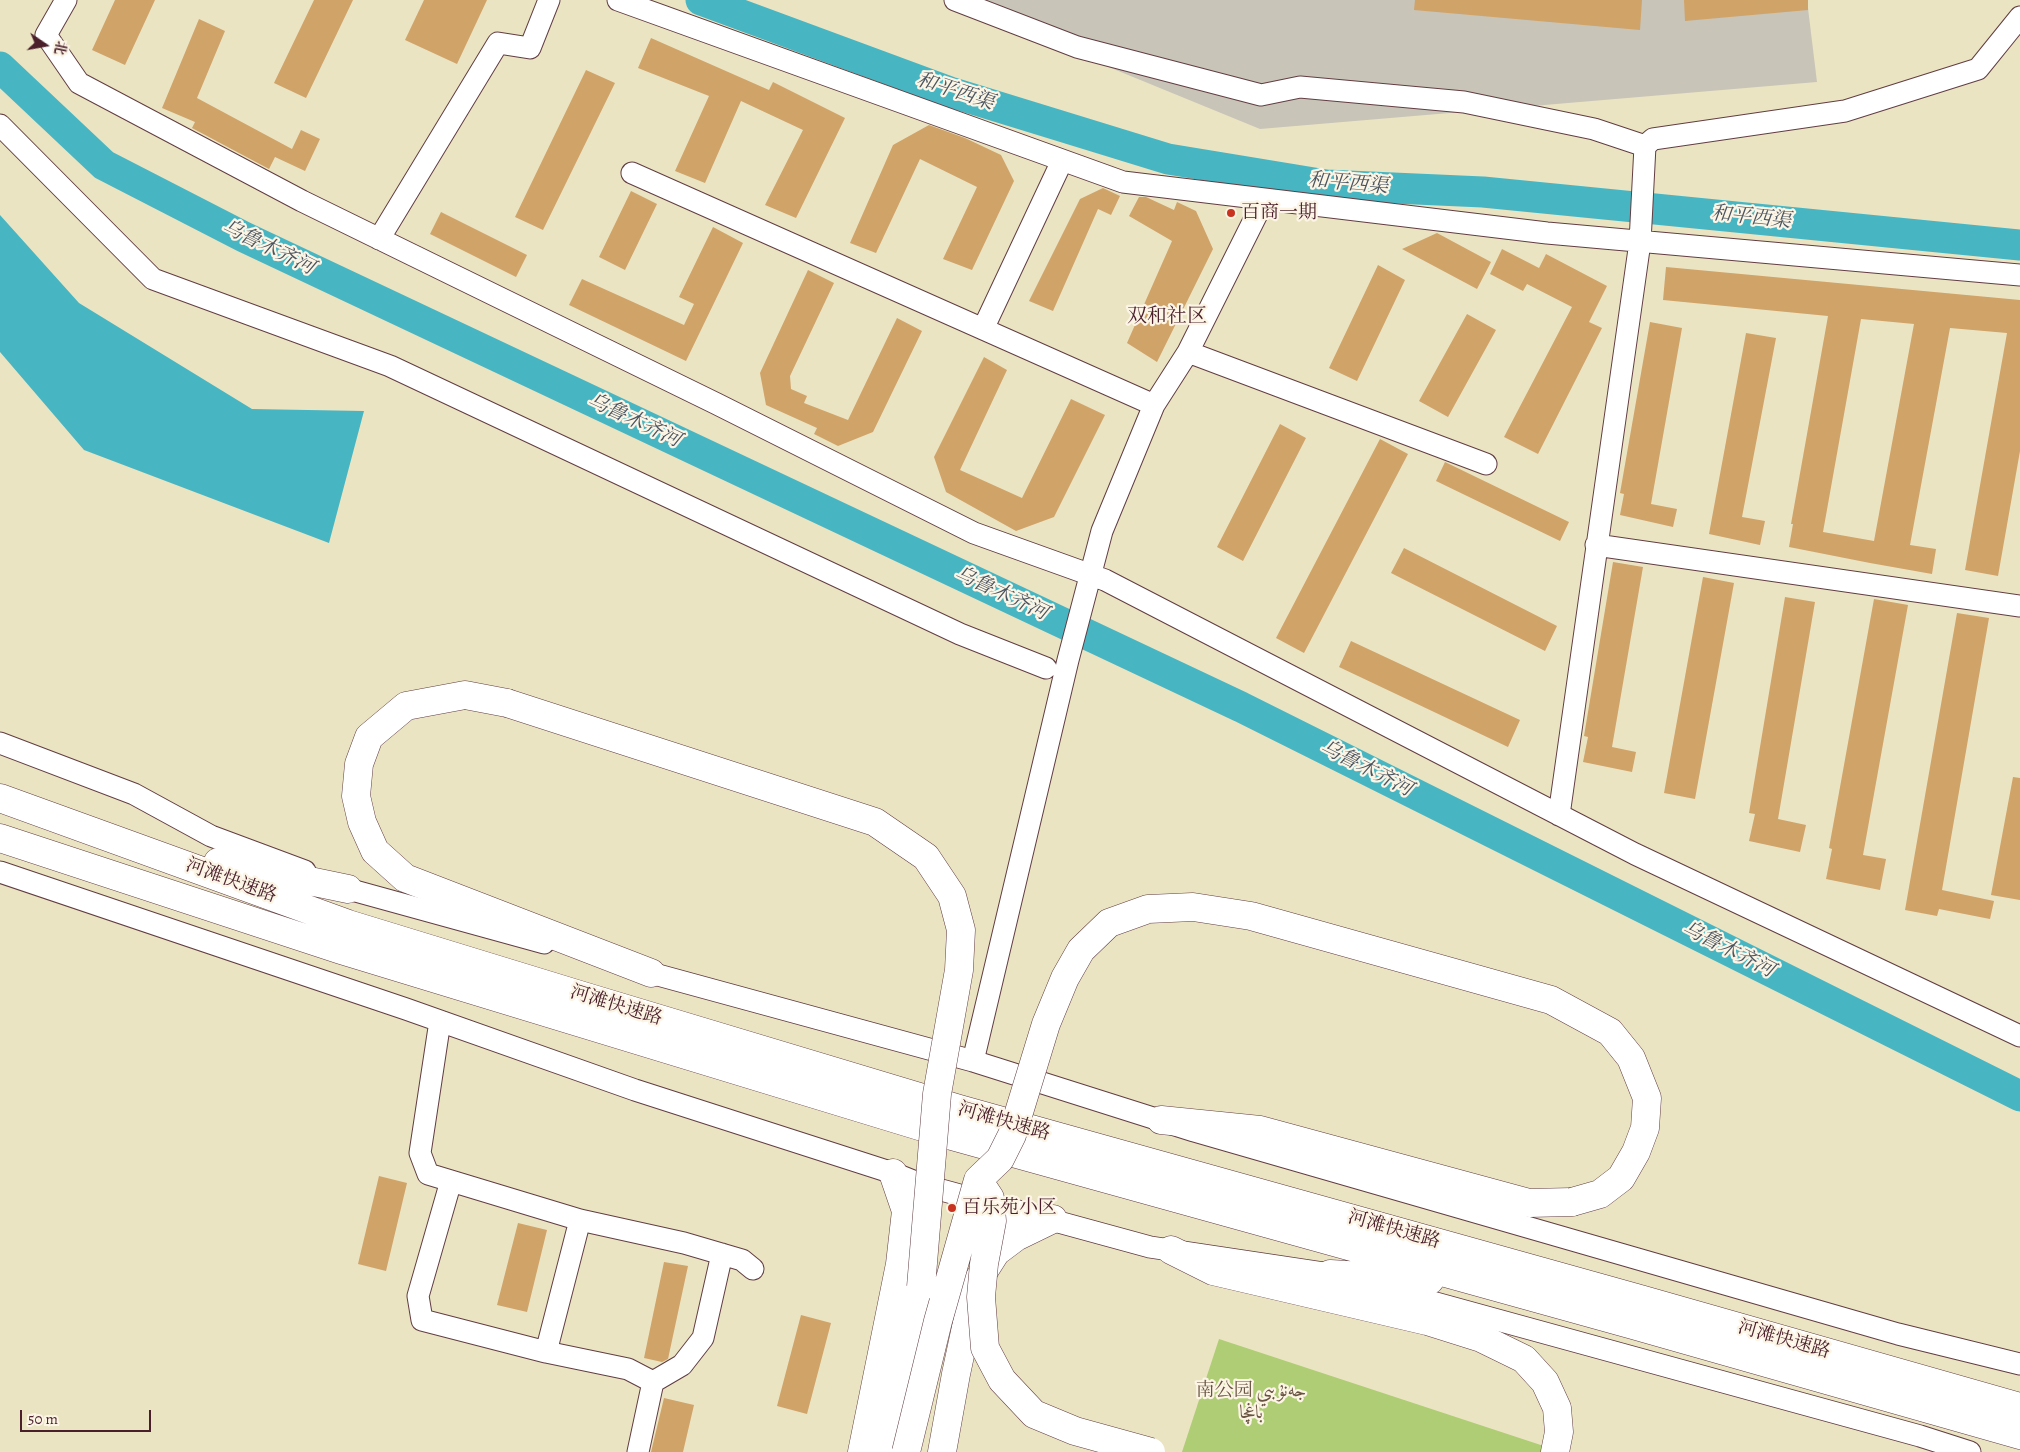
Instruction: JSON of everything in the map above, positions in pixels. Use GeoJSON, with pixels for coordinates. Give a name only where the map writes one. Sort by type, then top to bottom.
{"type":"FeatureCollection","features":[{"type":"Feature","properties":{"kind":"main road"},"geometry":{"type":"LineString","coordinates":[[651,973],[405,878],[376,851],[362,822],[356,796],[359,764],[369,737],[406,706],[465,695],[507,703],[875,822],[926,857],[952,896],[961,930],[959,970],[937,1094],[921,1287],[882,1452]]}},
{"type":"Feature","properties":{"kind":"main road","name":"河滩快速路"},"geometry":{"type":"LineString","coordinates":[[0,798],[348,924],[959,1109],[2020,1406]]}},
{"type":"Feature","properties":{"kind":"main road","name":"河滩快速路"},"geometry":{"type":"LineString","coordinates":[[0,838],[341,950],[952,1136],[2020,1435]]}},
{"type":"Feature","properties":{"kind":"main road"},"geometry":{"type":"LineString","coordinates":[[136,847],[348,889]]}},
{"type":"Feature","properties":{"kind":"main road"},"geometry":{"type":"LineString","coordinates":[[906,1452],[938,1321],[978,1180],[1000,1160],[1012,1135],[1046,1024],[1065,978],[1081,950],[1109,923],[1148,909],[1193,907],[1251,916],[1551,1000],[1610,1032],[1631,1058],[1647,1098],[1645,1128],[1636,1152],[1620,1178],[1600,1194],[1572,1202],[1529,1203],[1260,1130],[1161,1120]]}},
{"type":"Feature","properties":{"kind":"main road"},"geometry":{"type":"LineString","coordinates":[[862,1452],[900,1264],[906,1210],[901,1177]]}},
{"type":"Feature","properties":{"kind":"main road"},"geometry":{"type":"LineString","coordinates":[[872,1452],[882,1399],[914,1271],[919,1211],[901,1177]]}},
{"type":"Feature","properties":{"kind":"main road"},"geometry":{"type":"LineString","coordinates":[[978,1180],[990,1198],[992,1221],[980,1297],[985,1348],[1002,1380],[1034,1414],[1074,1431],[1151,1452]]}},
{"type":"Feature","properties":{"kind":"main road"},"geometry":{"type":"LineString","coordinates":[[942,1452],[975,1285],[996,1252],[1016,1237],[1054,1219]]}},
{"type":"Feature","properties":{"kind":"main road"},"geometry":{"type":"LineString","coordinates":[[916,1452],[936,1354],[952,1290],[968,1259],[982,1241],[1009,1224],[1054,1219]]}},
{"type":"Feature","properties":{"kind":"main road"},"geometry":{"type":"LineString","coordinates":[[1171,1250],[1213,1271],[1427,1321],[1481,1338],[1524,1359],[1545,1382],[1557,1408],[1559,1432],[1556,1452]]}},
{"type":"Feature","properties":{"kind":"main road"},"geometry":{"type":"LineString","coordinates":[[1330,1274],[1480,1283]]}},
{"type":"Feature","properties":{"kind":"street"},"geometry":{"type":"LineString","coordinates":[[66,0],[46,35],[79,83],[302,201],[717,404],[974,533],[1087,584],[1105,580],[1635,854],[2020,1036]]}},
{"type":"Feature","properties":{"kind":"street"},"geometry":{"type":"LineString","coordinates":[[379,239],[498,43],[530,48],[549,0]]}},
{"type":"Feature","properties":{"kind":"street"},"geometry":{"type":"LineString","coordinates":[[618,0],[1123,182],[1264,200],[1640,241],[2020,274]]}},
{"type":"Feature","properties":{"kind":"street"},"geometry":{"type":"LineString","coordinates":[[955,0],[1077,47],[1261,95],[1300,87],[1464,102],[1594,129],[1644,153]]}},
{"type":"Feature","properties":{"kind":"street"},"geometry":{"type":"LineString","coordinates":[[1559,815],[1640,241],[1644,153],[1652,140],[1845,111],[1978,69],[2020,16]]}},
{"type":"Feature","properties":{"kind":"street"},"geometry":{"type":"LineString","coordinates":[[0,125],[153,279],[390,366],[951,630],[1046,668]]}},
{"type":"Feature","properties":{"kind":"street"},"geometry":{"type":"LineString","coordinates":[[983,329],[1062,161]]}},
{"type":"Feature","properties":{"kind":"street"},"geometry":{"type":"LineString","coordinates":[[632,173],[1154,405]]}},
{"type":"Feature","properties":{"kind":"street"},"geometry":{"type":"LineString","coordinates":[[973,1061],[1068,660],[1102,531],[1154,405],[1188,352],[1264,200]]}},
{"type":"Feature","properties":{"kind":"street"},"geometry":{"type":"LineString","coordinates":[[1188,352],[1486,464]]}},
{"type":"Feature","properties":{"kind":"street"},"geometry":{"type":"LineString","coordinates":[[1596,546],[2020,606]]}},
{"type":"Feature","properties":{"kind":"street"},"geometry":{"type":"LineString","coordinates":[[0,743],[134,794],[210,836],[275,859],[348,889],[973,1061],[1161,1120],[1898,1334],[2020,1364]]}},
{"type":"Feature","properties":{"kind":"street"},"geometry":{"type":"LineString","coordinates":[[0,872],[440,1021],[635,1090],[901,1177],[1150,1247],[1330,1274],[1920,1436],[1970,1452]]}},
{"type":"Feature","properties":{"kind":"street"},"geometry":{"type":"LineString","coordinates":[[440,1021],[420,1153],[428,1174],[580,1220],[684,1243],[722,1254],[742,1260],[753,1269]]}},
{"type":"Feature","properties":{"kind":"street"},"geometry":{"type":"LineString","coordinates":[[451,1181],[418,1296],[422,1320],[546,1352],[628,1369],[652,1382]]}},
{"type":"Feature","properties":{"kind":"street"},"geometry":{"type":"LineString","coordinates":[[546,1352],[580,1220]]}},
{"type":"Feature","properties":{"kind":"street"},"geometry":{"type":"LineString","coordinates":[[638,1452],[652,1382],[682,1365],[703,1338],[722,1254]]}},
{"type":"Feature","properties":{"kind":"shaded area"},"geometry":{"type":"Polygon","coordinates":[[[945,0],[1807,0],[1817,82],[1260,129],[945,0]]]}},
{"type":"Feature","properties":{"kind":"green space","name":"南公园 جەنۇبىي باغچا"},"geometry":{"type":"Polygon","coordinates":[[[1219,1339],[1562,1452],[1182,1452],[1219,1339]]]}},
{"type":"Feature","properties":{"kind":"water"},"geometry":{"type":"Polygon","coordinates":[[[0,215],[79,303],[252,409],[364,411],[329,543],[84,450],[0,352],[0,215]]]}},
{"type":"Feature","properties":{"kind":"building"},"geometry":{"type":"Polygon","coordinates":[[[115,0],[155,0],[125,65],[92,50],[115,0]]]}},
{"type":"Feature","properties":{"kind":"building"},"geometry":{"type":"Polygon","coordinates":[[[314,0],[353,0],[306,98],[274,83],[314,0]]]}},
{"type":"Feature","properties":{"kind":"building"},"geometry":{"type":"Polygon","coordinates":[[[424,0],[487,0],[457,64],[405,40],[424,0]]]}},
{"type":"Feature","properties":{"kind":"building"},"geometry":{"type":"Polygon","coordinates":[[[1415,0],[1642,0],[1640,30],[1414,10],[1415,0]]]}},
{"type":"Feature","properties":{"kind":"building"},"geometry":{"type":"Polygon","coordinates":[[[1684,0],[1808,0],[1808,10],[1685,21],[1684,0]]]}},
{"type":"Feature","properties":{"kind":"building"},"geometry":{"type":"Polygon","coordinates":[[[199,19],[225,31],[197,98],[292,149],[301,130],[320,139],[305,171],[275,157],[269,169],[192,128],[195,122],[162,108],[199,19]]]}},
{"type":"Feature","properties":{"kind":"building"},"geometry":{"type":"Polygon","coordinates":[[[651,38],[769,90],[773,82],[845,118],[796,218],[765,205],[803,130],[741,101],[705,183],[675,171],[709,96],[638,68],[651,38]]]}},
{"type":"Feature","properties":{"kind":"building"},"geometry":{"type":"Polygon","coordinates":[[[586,70],[615,83],[543,230],[515,217],[586,70]]]}},
{"type":"Feature","properties":{"kind":"building"},"geometry":{"type":"Polygon","coordinates":[[[929,125],[965,138],[1001,155],[1014,181],[972,270],[943,259],[977,187],[920,159],[876,253],[850,243],[893,145],[929,125]]]}},
{"type":"Feature","properties":{"kind":"building"},"geometry":{"type":"Polygon","coordinates":[[[1103,188],[1120,196],[1111,215],[1098,209],[1053,311],[1029,301],[1080,199],[1103,188]]]}},
{"type":"Feature","properties":{"kind":"building"},"geometry":{"type":"Polygon","coordinates":[[[631,191],[657,204],[625,270],[599,257],[631,191]]]}},
{"type":"Feature","properties":{"kind":"building"},"geometry":{"type":"Polygon","coordinates":[[[1139,197],[1146,197],[1174,210],[1177,202],[1196,211],[1213,249],[1157,362],[1127,343],[1172,241],[1129,216],[1139,197]]]}},
{"type":"Feature","properties":{"kind":"building"},"geometry":{"type":"Polygon","coordinates":[[[441,212],[527,255],[516,277],[430,234],[441,212]]]}},
{"type":"Feature","properties":{"kind":"building"},"geometry":{"type":"Polygon","coordinates":[[[713,227],[743,243],[686,361],[569,305],[582,279],[684,325],[694,304],[679,297],[713,227]]]}},
{"type":"Feature","properties":{"kind":"building"},"geometry":{"type":"Polygon","coordinates":[[[1437,233],[1491,262],[1477,289],[1402,249],[1437,233]]]}},
{"type":"Feature","properties":{"kind":"building"},"geometry":{"type":"Polygon","coordinates":[[[1502,249],[1539,268],[1546,254],[1607,286],[1589,322],[1602,328],[1538,454],[1504,437],[1572,307],[1527,284],[1523,291],[1490,274],[1502,249]]]}},
{"type":"Feature","properties":{"kind":"building"},"geometry":{"type":"Polygon","coordinates":[[[1378,265],[1405,280],[1357,381],[1329,368],[1378,265]]]}},
{"type":"Feature","properties":{"kind":"building"},"geometry":{"type":"Polygon","coordinates":[[[1666,267],[2020,300],[2020,451],[1998,576],[1965,570],[2007,333],[1950,328],[1910,545],[1936,549],[1932,574],[1789,547],[1793,524],[1791,524],[1828,316],[1663,300],[1666,267]],[[1861,319],[1823,532],[1874,541],[1914,324],[1861,319]]]}},
{"type":"Feature","properties":{"kind":"building"},"geometry":{"type":"Polygon","coordinates":[[[808,270],[834,283],[790,376],[791,389],[807,396],[804,403],[848,420],[897,318],[922,331],[873,432],[838,446],[814,434],[817,428],[766,405],[760,373],[808,270]]]}},
{"type":"Feature","properties":{"kind":"building"},"geometry":{"type":"Polygon","coordinates":[[[1467,314],[1496,330],[1448,417],[1419,401],[1467,314]]]}},
{"type":"Feature","properties":{"kind":"building"},"geometry":{"type":"Polygon","coordinates":[[[1650,322],[1682,328],[1651,504],[1677,509],[1673,527],[1620,515],[1624,494],[1620,493],[1650,322]]]}},
{"type":"Feature","properties":{"kind":"building"},"geometry":{"type":"Polygon","coordinates":[[[1746,333],[1776,338],[1742,517],[1765,521],[1760,545],[1709,534],[1746,333]]]}},
{"type":"Feature","properties":{"kind":"building"},"geometry":{"type":"Polygon","coordinates":[[[984,357],[1007,370],[960,470],[1022,498],[1071,399],[1105,415],[1054,517],[1016,531],[946,492],[934,457],[984,357]]]}},
{"type":"Feature","properties":{"kind":"building"},"geometry":{"type":"Polygon","coordinates":[[[1280,424],[1306,438],[1243,561],[1217,547],[1280,424]]]}},
{"type":"Feature","properties":{"kind":"building"},"geometry":{"type":"Polygon","coordinates":[[[1380,439],[1408,454],[1304,653],[1276,638],[1380,439]]]}},
{"type":"Feature","properties":{"kind":"building"},"geometry":{"type":"Polygon","coordinates":[[[1445,462],[1569,522],[1560,541],[1436,481],[1445,462]]]}},
{"type":"Feature","properties":{"kind":"building"},"geometry":{"type":"Polygon","coordinates":[[[1404,548],[1557,626],[1545,651],[1391,573],[1404,548]]]}},
{"type":"Feature","properties":{"kind":"building"},"geometry":{"type":"Polygon","coordinates":[[[1613,562],[1643,567],[1612,747],[1636,752],[1632,772],[1583,762],[1588,737],[1584,736],[1613,562]]]}},
{"type":"Feature","properties":{"kind":"building"},"geometry":{"type":"Polygon","coordinates":[[[1703,577],[1734,583],[1695,799],[1664,793],[1703,577]]]}},
{"type":"Feature","properties":{"kind":"building"},"geometry":{"type":"Polygon","coordinates":[[[1785,597],[1815,602],[1778,819],[1806,825],[1800,852],[1749,841],[1755,814],[1749,813],[1785,597]]]}},
{"type":"Feature","properties":{"kind":"building"},"geometry":{"type":"Polygon","coordinates":[[[1874,599],[1908,605],[1863,855],[1886,859],[1880,890],[1826,879],[1832,849],[1829,848],[1874,599]]]}},
{"type":"Feature","properties":{"kind":"building"},"geometry":{"type":"Polygon","coordinates":[[[1957,613],[1989,618],[1942,890],[1994,901],[1990,919],[1939,909],[1937,916],[1905,910],[1957,613]]]}},
{"type":"Feature","properties":{"kind":"building"},"geometry":{"type":"Polygon","coordinates":[[[1351,641],[1520,720],[1508,747],[1339,667],[1351,641]]]}},
{"type":"Feature","properties":{"kind":"building"},"geometry":{"type":"Polygon","coordinates":[[[2013,777],[2020,778],[2020,900],[1991,895],[2013,777]]]}},
{"type":"Feature","properties":{"kind":"building"},"geometry":{"type":"Polygon","coordinates":[[[379,1176],[407,1183],[386,1271],[358,1264],[379,1176]]]}},
{"type":"Feature","properties":{"kind":"building"},"geometry":{"type":"Polygon","coordinates":[[[518,1223],[547,1230],[527,1312],[497,1305],[518,1223]]]}},
{"type":"Feature","properties":{"kind":"building"},"geometry":{"type":"Polygon","coordinates":[[[664,1262],[688,1266],[668,1359],[662,1362],[644,1358],[664,1262]]]}},
{"type":"Feature","properties":{"kind":"building"},"geometry":{"type":"Polygon","coordinates":[[[801,1315],[831,1323],[807,1414],[777,1406],[801,1315]]]}},
{"type":"Feature","properties":{"kind":"building"},"geometry":{"type":"Polygon","coordinates":[[[664,1398],[694,1405],[683,1452],[651,1452],[664,1398]]]}},
{"type":"Feature","properties":{"kind":"waterway","name":"和平西渠"},"geometry":{"type":"LineString","coordinates":[[701,0],[950,92],[1168,159],[1326,185],[1483,192],[2020,245]]}},
{"type":"Feature","properties":{"kind":"waterway","name":"乌鲁木齐河"},"geometry":{"type":"LineString","coordinates":[[0,67],[104,165],[244,237],[1241,707],[2020,1096]]}},
{"type":"Feature","properties":{"kind":"place","name":"百商一期"},"geometry":{"type":"Point","coordinates":[1231,213]}},
{"type":"Feature","properties":{"kind":"place","name":"百乐苑小区"},"geometry":{"type":"Point","coordinates":[952,1208]}},
{"type":"Feature","properties":{"kind":"district","name":"双和社区"},"geometry":{"type":"Point","coordinates":[1167,317]}}]}
